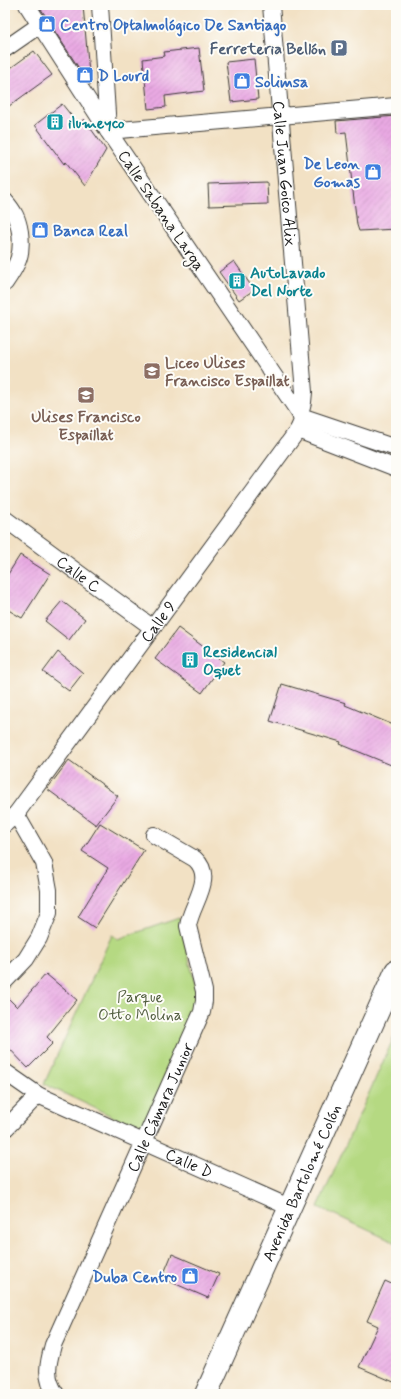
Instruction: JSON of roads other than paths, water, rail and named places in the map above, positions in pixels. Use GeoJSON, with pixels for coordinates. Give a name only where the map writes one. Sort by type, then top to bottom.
{"type":"FeatureCollection","features":[{"type":"Feature","properties":{"kind":"main road","name":"Avenida Bartolomé Colón"},"geometry":{"type":"LineString","coordinates":[[206,1394],[290,1207],[391,997],[396,971]]}},
{"type":"Feature","properties":{"kind":"street","name":"Calle Sabana Larga"},"geometry":{"type":"LineString","coordinates":[[27,5],[41,24],[108,131],[300,420]]}},
{"type":"Feature","properties":{"kind":"street"},"geometry":{"type":"LineString","coordinates":[[100,5],[108,131],[396,106]]}},
{"type":"Feature","properties":{"kind":"street","name":"Calle Juan Goico Alix"},"geometry":{"type":"LineString","coordinates":[[271,5],[304,392],[304,402],[300,420]]}},
{"type":"Feature","properties":{"kind":"street"},"geometry":{"type":"LineString","coordinates":[[5,49],[41,24]]}},
{"type":"Feature","properties":{"kind":"street"},"geometry":{"type":"LineString","coordinates":[[5,201],[14,212],[19,222],[21,241],[20,257],[7,279]]}},
{"type":"Feature","properties":{"kind":"street"},"geometry":{"type":"LineString","coordinates":[[300,420],[396,448]]}},
{"type":"Feature","properties":{"kind":"street"},"geometry":{"type":"LineString","coordinates":[[300,420],[396,468]]}},
{"type":"Feature","properties":{"kind":"street","name":"Calle 9"},"geometry":{"type":"LineString","coordinates":[[10,819],[153,628],[300,420]]}},
{"type":"Feature","properties":{"kind":"street","name":"Calle C"},"geometry":{"type":"LineString","coordinates":[[7,524],[153,628]]}},
{"type":"Feature","properties":{"kind":"street"},"geometry":{"type":"LineString","coordinates":[[5,981],[26,959],[39,938],[49,913],[49,890],[44,863],[10,819]]}},
{"type":"Feature","properties":{"kind":"street","name":"Calle Cámara Junior"},"geometry":{"type":"LineString","coordinates":[[56,1394],[48,1379],[48,1363],[53,1345],[202,1012],[204,1001],[204,991],[188,926],[189,917],[203,883],[203,869],[200,863],[195,859],[154,835]]}},
{"type":"Feature","properties":{"kind":"street","name":"Calle D"},"geometry":{"type":"LineString","coordinates":[[5,1072],[38,1095],[290,1207]]}},
{"type":"Feature","properties":{"kind":"street"},"geometry":{"type":"LineString","coordinates":[[5,1129],[38,1095]]}},
{"type":"Feature","properties":{"kind":"place","name":"Centro Optalmológico De Santiago"},"geometry":{"type":"Point","coordinates":[47,24]}},
{"type":"Feature","properties":{"kind":"place","name":"Ferreteria Bellón"},"geometry":{"type":"Point","coordinates":[339,48]}},
{"type":"Feature","properties":{"kind":"place","name":"D Lourd"},"geometry":{"type":"Point","coordinates":[85,75]}},
{"type":"Feature","properties":{"kind":"place","name":"Solimsa"},"geometry":{"type":"Point","coordinates":[242,81]}},
{"type":"Feature","properties":{"kind":"place","name":"ilumeyco"},"geometry":{"type":"Point","coordinates":[55,122]}},
{"type":"Feature","properties":{"kind":"place","name":"De Leon Gomas"},"geometry":{"type":"Point","coordinates":[373,172]}},
{"type":"Feature","properties":{"kind":"place","name":"Banca Real"},"geometry":{"type":"Point","coordinates":[40,230]}},
{"type":"Feature","properties":{"kind":"place","name":"AutoLavado Del Norte"},"geometry":{"type":"Point","coordinates":[237,281]}},
{"type":"Feature","properties":{"kind":"place","name":"Liceo Ulises Francisco Espaillat"},"geometry":{"type":"Point","coordinates":[152,371]}},
{"type":"Feature","properties":{"kind":"place","name":"Ulises Francisco Espaillat"},"geometry":{"type":"Point","coordinates":[86,395]}},
{"type":"Feature","properties":{"kind":"place","name":"Residencial Oquet"},"geometry":{"type":"Point","coordinates":[190,660]}},
{"type":"Feature","properties":{"kind":"place","name":"Duba Centro"},"geometry":{"type":"Point","coordinates":[190,1276]}},
{"type":"Feature","properties":{"kind":"park label","name":"Parque Otto Molina"},"geometry":{"type":"Point","coordinates":[140,1005]}}]}
